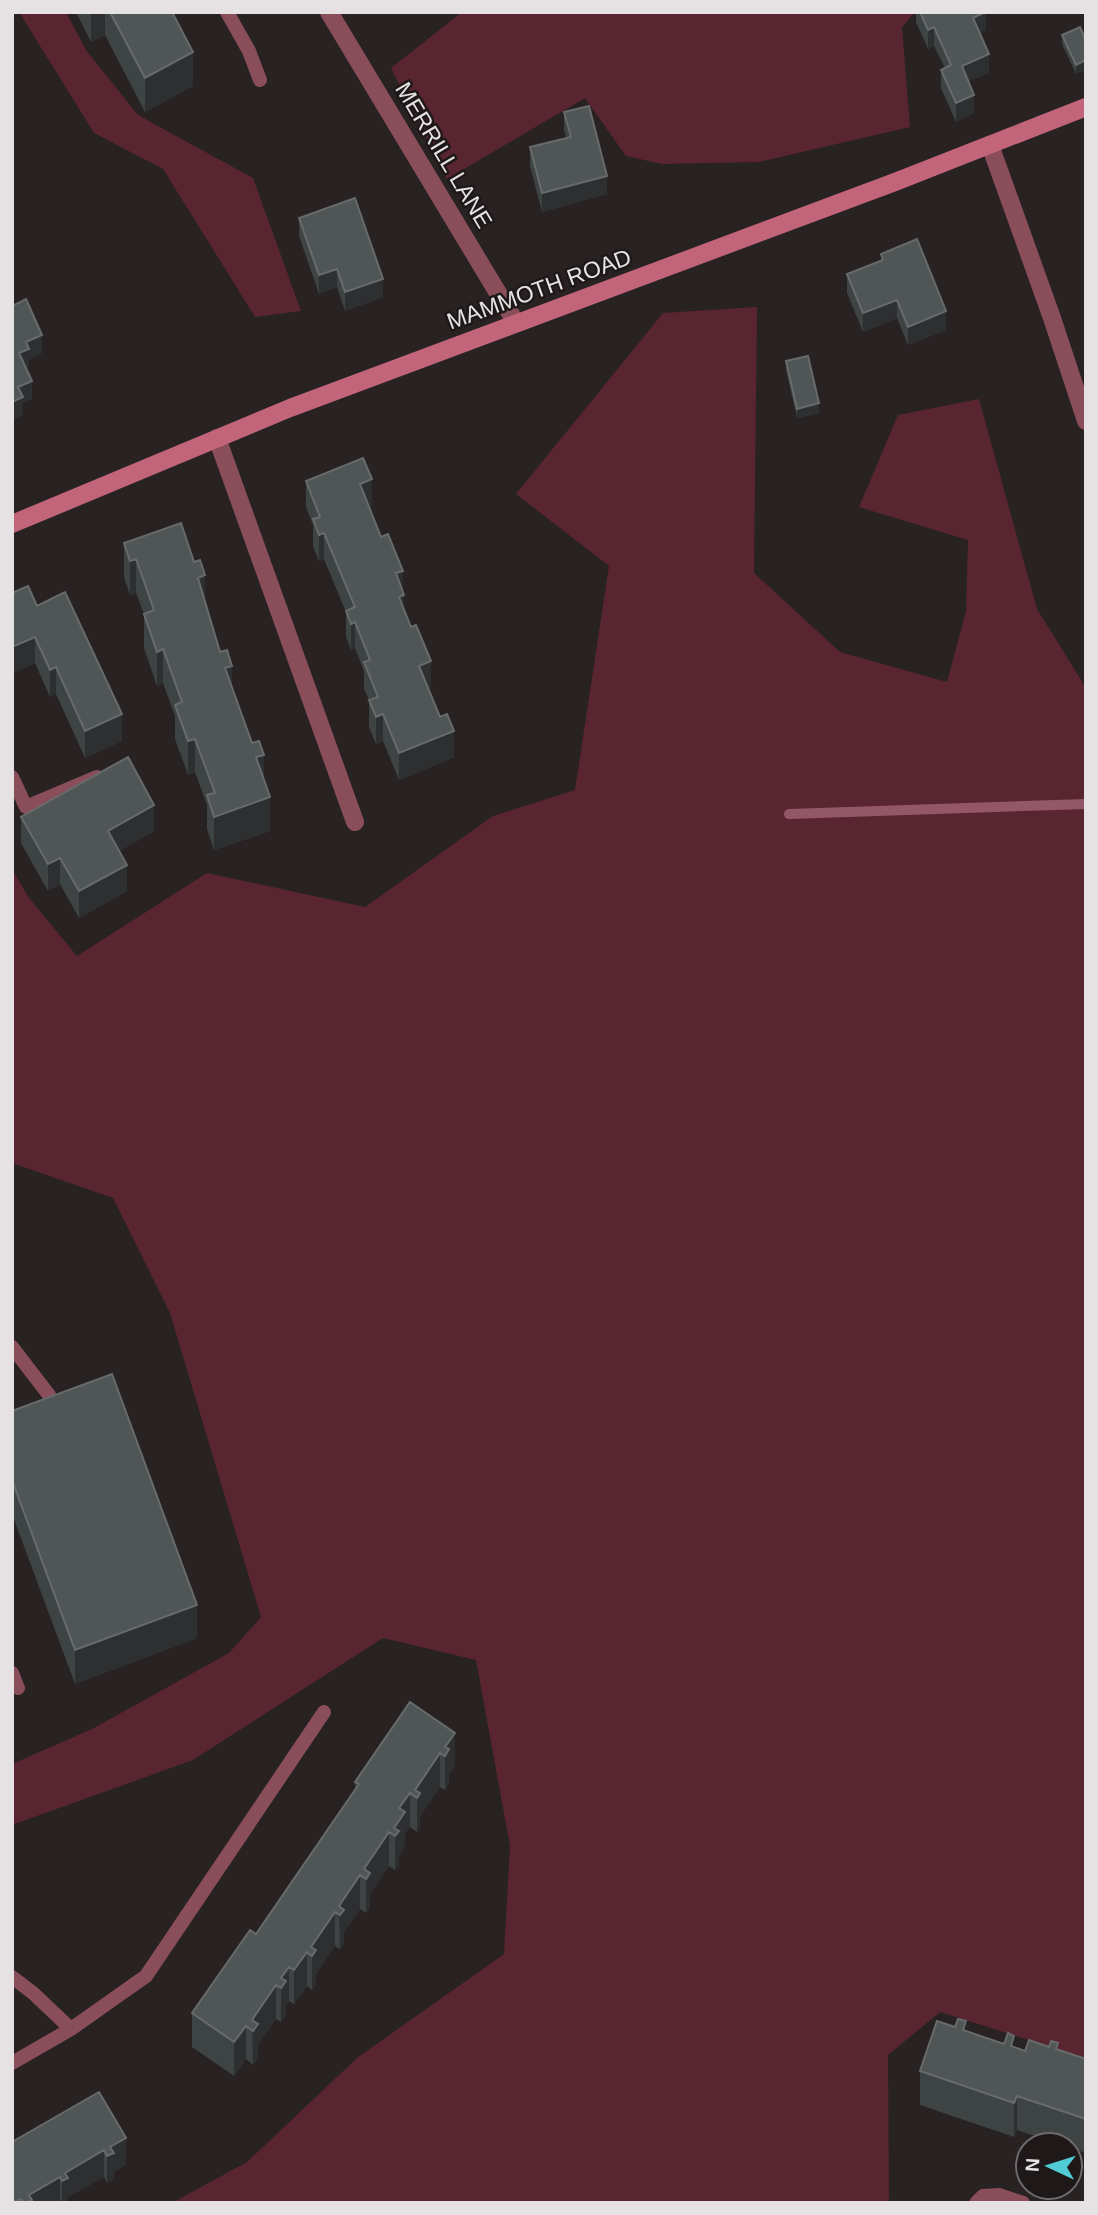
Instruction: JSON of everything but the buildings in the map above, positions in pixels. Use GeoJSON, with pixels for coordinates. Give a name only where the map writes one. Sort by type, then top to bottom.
{"type":"FeatureCollection","features":[{"type":"Feature","properties":{"kind":"main road","name":"MAMMOTH ROAD"},"geometry":{"type":"LineString","coordinates":[[12,524],[290,408],[1086,107]]}},
{"type":"Feature","properties":{"kind":"street","name":"MERRILL LANE"},"geometry":{"type":"LineString","coordinates":[[329,12],[516,323]]}},
{"type":"Feature","properties":{"kind":"street"},"geometry":{"type":"LineString","coordinates":[[990,145],[1086,421]]}},
{"type":"Feature","properties":{"kind":"street"},"geometry":{"type":"LineString","coordinates":[[217,438],[355,822]]}},
{"type":"Feature","properties":{"kind":"lane"},"geometry":{"type":"LineString","coordinates":[[227,12],[249,51],[260,80]]}},
{"type":"Feature","properties":{"kind":"lane"},"geometry":{"type":"LineString","coordinates":[[12,777],[26,807],[106,772]]}},
{"type":"Feature","properties":{"kind":"lane"},"geometry":{"type":"LineString","coordinates":[[12,1347],[49,1395]]}},
{"type":"Feature","properties":{"kind":"lane"},"geometry":{"type":"LineString","coordinates":[[12,1673],[18,1688]]}},
{"type":"Feature","properties":{"kind":"lane"},"geometry":{"type":"LineString","coordinates":[[12,2063],[71,2029],[146,1976],[324,1712]]}},
{"type":"Feature","properties":{"kind":"lane"},"geometry":{"type":"LineString","coordinates":[[12,1977],[71,2029]]}},
{"type":"Feature","properties":{"kind":"lane"},"geometry":{"type":"LineString","coordinates":[[976,2203],[983,2196],[999,2195],[1023,2203]]}},
{"type":"Feature","properties":{"kind":"shaded area"},"geometry":{"type":"Polygon","coordinates":[[[19,12],[66,12],[86,50],[138,115],[253,178],[301,311],[255,317],[163,169],[94,133],[19,12]]]}},
{"type":"Feature","properties":{"kind":"shaded area"},"geometry":{"type":"Polygon","coordinates":[[[462,12],[915,12],[902,27],[910,127],[759,162],[662,164],[626,156],[585,98],[447,179],[391,68],[462,12]]]}},
{"type":"Feature","properties":{"kind":"shaded area"},"geometry":{"type":"Polygon","coordinates":[[[757,307],[754,573],[840,652],[947,682],[966,611],[968,540],[859,507],[898,415],[979,399],[1037,609],[1086,688],[1086,2058],[940,2012],[888,2055],[889,2203],[172,2203],[247,2162],[357,2058],[504,1954],[510,1846],[476,1660],[383,1638],[193,1760],[12,1825],[12,1764],[92,1729],[229,1653],[261,1617],[170,1313],[113,1198],[12,1163],[12,869],[29,898],[77,956],[207,873],[365,907],[493,816],[575,790],[609,566],[516,494],[663,313],[757,307]]]}},
{"type":"Feature","properties":{"kind":"waterway"},"geometry":{"type":"LineString","coordinates":[[789,814],[1086,804]]}}]}
